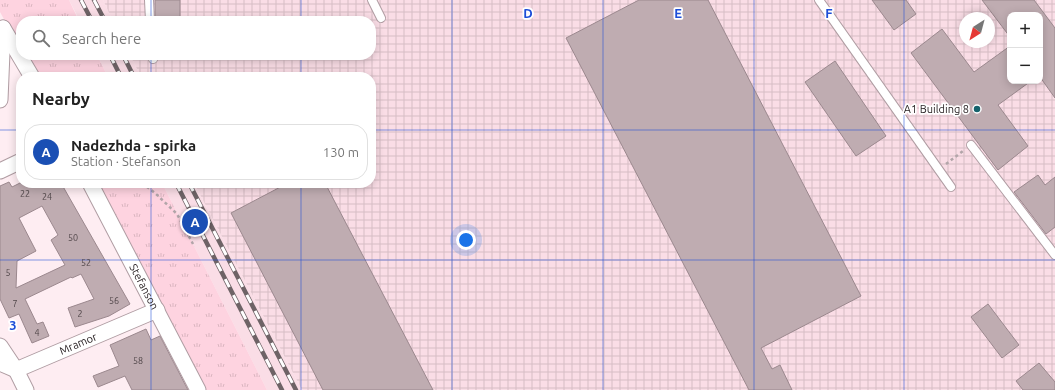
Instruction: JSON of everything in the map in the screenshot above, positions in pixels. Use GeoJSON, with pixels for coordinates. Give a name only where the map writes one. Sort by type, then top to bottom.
{"type":"FeatureCollection","features":[{"type":"Feature","properties":{"kind":"street"},"geometry":{"type":"LineString","coordinates":[[2,25],[16,49]]}},
{"type":"Feature","properties":{"kind":"street"},"geometry":{"type":"LineString","coordinates":[[0,100],[2,25]]}},
{"type":"Feature","properties":{"kind":"street"},"geometry":{"type":"LineString","coordinates":[[22,60],[29,72]]}},
{"type":"Feature","properties":{"kind":"street"},"geometry":{"type":"LineString","coordinates":[[0,171],[16,163]]}},
{"type":"Feature","properties":{"kind":"street","name":"Stefanson"},"geometry":{"type":"LineString","coordinates":[[93,188],[198,390]]}},
{"type":"Feature","properties":{"kind":"street","name":"Mramor"},"geometry":{"type":"LineString","coordinates":[[16,370],[157,310]]}},
{"type":"Feature","properties":{"kind":"street"},"geometry":{"type":"LineString","coordinates":[[0,346],[16,370],[26,390]]}},
{"type":"Feature","properties":{"kind":"street"},"geometry":{"type":"LineString","coordinates":[[0,362],[16,370]]}},
{"type":"Feature","properties":{"kind":"lane"},"geometry":{"type":"LineString","coordinates":[[149,0],[150,16]]}},
{"type":"Feature","properties":{"kind":"lane"},"geometry":{"type":"LineString","coordinates":[[372,0],[381,18]]}},
{"type":"Feature","properties":{"kind":"lane"},"geometry":{"type":"LineString","coordinates":[[819,0],[951,187]]}},
{"type":"Feature","properties":{"kind":"lane"},"geometry":{"type":"LineString","coordinates":[[972,145],[1055,255]]}},
{"type":"Feature","properties":{"kind":"path"},"geometry":{"type":"LineString","coordinates":[[939,170],[972,145]]}},
{"type":"Feature","properties":{"kind":"path"},"geometry":{"type":"LineString","coordinates":[[148,188],[177,214],[193,244]]}},
{"type":"Feature","properties":{"kind":"shaded area"},"geometry":{"type":"Polygon","coordinates":[[[69,0],[103,0],[111,16],[77,16],[69,0]]]}},
{"type":"Feature","properties":{"kind":"shaded area"},"geometry":{"type":"Polygon","coordinates":[[[103,0],[1055,0],[1055,390],[302,390],[197,188],[376,188],[376,72],[138,72],[132,60],[376,60],[376,16],[111,16],[103,0]]]}},
{"type":"Feature","properties":{"kind":"shaded area"},"geometry":{"type":"Polygon","coordinates":[[[100,60],[132,60],[138,72],[106,72],[100,60]]]}},
{"type":"Feature","properties":{"kind":"shaded area"},"geometry":{"type":"Polygon","coordinates":[[[165,188],[197,188],[302,390],[267,390],[165,188]]]}},
{"type":"Feature","properties":{"kind":"green space"},"geometry":{"type":"Polygon","coordinates":[[[0,0],[69,0],[77,16],[16,16],[16,41],[0,12],[0,0]]]}},
{"type":"Feature","properties":{"kind":"green space"},"geometry":{"type":"Polygon","coordinates":[[[27,60],[100,60],[106,72],[33,72],[27,60]]]}},
{"type":"Feature","properties":{"kind":"green space"},"geometry":{"type":"Polygon","coordinates":[[[99,188],[165,188],[267,390],[206,390],[99,188]]]}},
{"type":"Feature","properties":{"kind":"building"},"geometry":{"type":"Polygon","coordinates":[[[155,0],[180,0],[180,16],[155,16],[155,0]]]}},
{"type":"Feature","properties":{"kind":"building"},"geometry":{"type":"Polygon","coordinates":[[[639,0],[708,0],[861,296],[761,348],[772,369],[780,365],[792,390],[749,390],[566,38],[639,0]]]}},
{"type":"Feature","properties":{"kind":"building"},"geometry":{"type":"Polygon","coordinates":[[[872,0],[906,0],[916,14],[894,30],[872,0]]]}},
{"type":"Feature","properties":{"kind":"building"},"geometry":{"type":"Polygon","coordinates":[[[982,0],[1034,0],[1043,12],[1007,12],[1007,33],[995,17],[995,12],[991,12],[982,0]]]}},
{"type":"Feature","properties":{"kind":"building"},"geometry":{"type":"Polygon","coordinates":[[[1043,12],[1055,28],[1055,98],[1043,81],[1043,12]]]}},
{"type":"Feature","properties":{"kind":"building","name":"A1 Building 8"},"geometry":{"type":"Polygon","coordinates":[[[942,29],[974,72],[1007,48],[1007,84],[1027,84],[998,105],[1028,146],[998,170],[911,53],[942,29]]]}},
{"type":"Feature","properties":{"kind":"building"},"geometry":{"type":"Polygon","coordinates":[[[835,61],[886,136],[856,156],[805,82],[835,61]]]}},
{"type":"Feature","properties":{"kind":"building"},"geometry":{"type":"Polygon","coordinates":[[[1038,175],[1045,185],[1055,177],[1055,227],[1046,234],[1014,192],[1038,175]]]}},
{"type":"Feature","properties":{"kind":"building"},"geometry":{"type":"Polygon","coordinates":[[[9,182],[12,187],[16,185],[16,188],[64,188],[130,304],[109,316],[75,327],[68,308],[94,299],[81,274],[72,278],[71,277],[25,299],[37,324],[43,322],[49,336],[32,343],[19,314],[9,318],[0,299],[0,186],[9,182]],[[42,206],[19,218],[36,251],[17,261],[16,288],[65,265],[51,240],[58,235],[42,206]]]}},
{"type":"Feature","properties":{"kind":"building"},"geometry":{"type":"Polygon","coordinates":[[[278,188],[328,188],[433,390],[323,390],[231,213],[278,188]]]}},
{"type":"Feature","properties":{"kind":"building"},"geometry":{"type":"Polygon","coordinates":[[[988,304],[1019,345],[1002,358],[971,317],[988,304]]]}},
{"type":"Feature","properties":{"kind":"building"},"geometry":{"type":"Polygon","coordinates":[[[146,329],[151,340],[160,336],[188,390],[132,390],[125,376],[98,387],[93,376],[119,366],[110,345],[146,329]]]}},
{"type":"Feature","properties":{"kind":"building"},"geometry":{"type":"Polygon","coordinates":[[[1039,363],[1055,382],[1055,390],[1023,390],[1016,381],[1039,363]]]}},
{"type":"Feature","properties":{"kind":"railway"},"geometry":{"type":"LineString","coordinates":[[81,0],[89,16]]}},
{"type":"Feature","properties":{"kind":"railway"},"geometry":{"type":"LineString","coordinates":[[94,0],[102,16]]}},
{"type":"Feature","properties":{"kind":"railway"},"geometry":{"type":"LineString","coordinates":[[112,60],[118,72]]}},
{"type":"Feature","properties":{"kind":"railway"},"geometry":{"type":"LineString","coordinates":[[126,60],[132,72]]}},
{"type":"Feature","properties":{"kind":"railway"},"geometry":{"type":"LineString","coordinates":[[179,188],[282,390]]}},
{"type":"Feature","properties":{"kind":"railway"},"geometry":{"type":"LineString","coordinates":[[192,188],[296,390]]}},
{"type":"Feature","properties":{"kind":"place","name":"A1 Building 8"},"geometry":{"type":"Point","coordinates":[977,109]}},
{"type":"Feature","properties":{"kind":"place","name":"Nadezhda - spirka"},"geometry":{"type":"Point","coordinates":[195,222]}}]}
